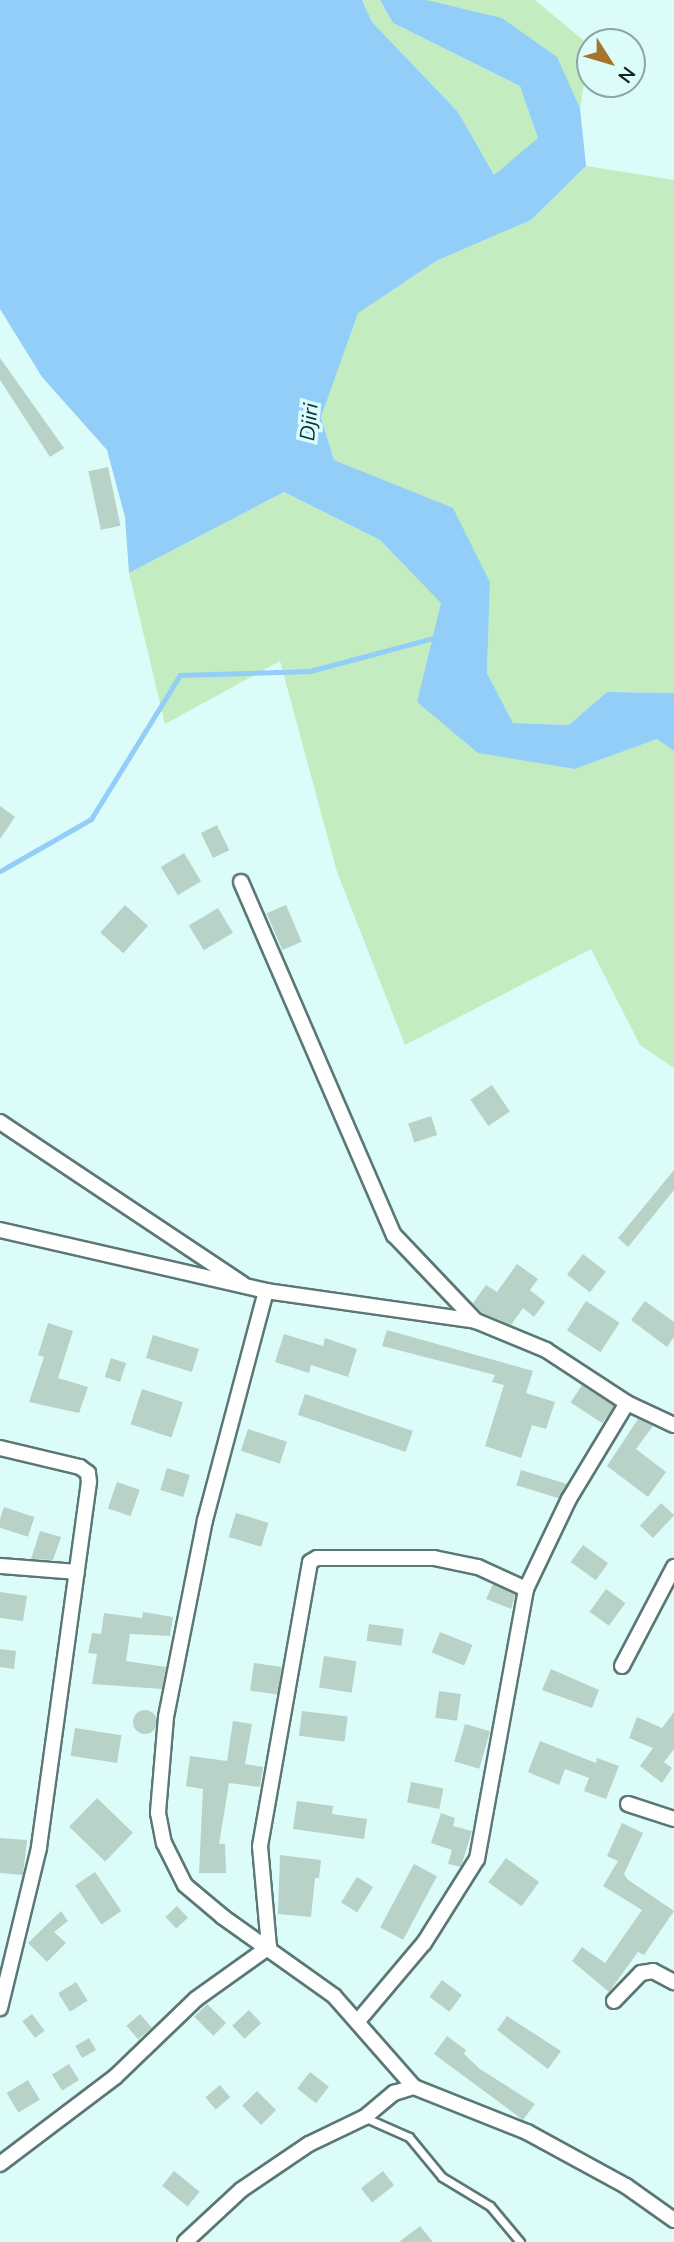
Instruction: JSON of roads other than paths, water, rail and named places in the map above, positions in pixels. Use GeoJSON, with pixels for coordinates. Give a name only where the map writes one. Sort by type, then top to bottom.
{"type":"FeatureCollection","features":[{"type":"Feature","properties":{"kind":"street"},"geometry":{"type":"LineString","coordinates":[[241,882],[394,1235],[476,1321]]}},
{"type":"Feature","properties":{"kind":"street"},"geometry":{"type":"LineString","coordinates":[[0,1122],[247,1287]]}},
{"type":"Feature","properties":{"kind":"street"},"geometry":{"type":"LineString","coordinates":[[0,1230],[266,1291],[476,1321],[546,1350],[627,1403],[674,1425]]}},
{"type":"Feature","properties":{"kind":"street"},"geometry":{"type":"LineString","coordinates":[[266,1291],[205,1520],[166,1717],[159,1813],[164,1843],[186,1885],[223,1917],[269,1947],[358,2021],[414,2087],[527,2132],[672,2214]]}},
{"type":"Feature","properties":{"kind":"street"},"geometry":{"type":"LineString","coordinates":[[358,2021],[424,1943],[477,1859],[526,1589],[569,1499],[627,1403]]}},
{"type":"Feature","properties":{"kind":"street"},"geometry":{"type":"LineString","coordinates":[[0,1448],[88,1472],[77,1573],[39,1848],[0,2007]]}},
{"type":"Feature","properties":{"kind":"street"},"geometry":{"type":"LineString","coordinates":[[269,1947],[260,1846],[310,1562],[317,1558],[434,1558],[478,1567],[526,1589]]}},
{"type":"Feature","properties":{"kind":"street"},"geometry":{"type":"LineString","coordinates":[[0,1566],[77,1573]]}},
{"type":"Feature","properties":{"kind":"street"},"geometry":{"type":"LineString","coordinates":[[622,1666],[674,1567]]}},
{"type":"Feature","properties":{"kind":"street"},"geometry":{"type":"LineString","coordinates":[[628,1804],[674,1819]]}},
{"type":"Feature","properties":{"kind":"street"},"geometry":{"type":"LineString","coordinates":[[0,2164],[116,2077],[196,1999],[269,1947]]}},
{"type":"Feature","properties":{"kind":"street"},"geometry":{"type":"LineString","coordinates":[[614,2001],[641,1973],[653,1971],[674,1982]]}},
{"type":"Feature","properties":{"kind":"street"},"geometry":{"type":"LineString","coordinates":[[185,2242],[241,2190],[309,2144],[365,2117],[394,2093],[414,2087]]}},
{"type":"Feature","properties":{"kind":"lane"},"geometry":{"type":"LineString","coordinates":[[365,2117],[409,2137],[442,2177],[491,2206],[520,2242]]}},
{"type":"Feature","properties":{"kind":"water","name":"Djiri"},"geometry":{"type":"Polygon","coordinates":[[[0,0],[362,0],[372,22],[458,112],[494,175],[538,138],[520,86],[393,23],[380,0],[426,0],[502,18],[557,57],[580,108],[586,166],[531,220],[436,261],[358,313],[321,417],[334,460],[453,508],[490,582],[487,673],[513,723],[569,725],[607,692],[674,693],[674,751],[657,739],[575,769],[478,753],[417,702],[441,603],[380,540],[284,492],[129,573],[125,517],[107,450],[42,377],[0,309],[0,0]]]}},
{"type":"Feature","properties":{"kind":"waterway"},"geometry":{"type":"LineString","coordinates":[[0,871],[91,819],[180,675],[310,671],[437,637]]}}]}
